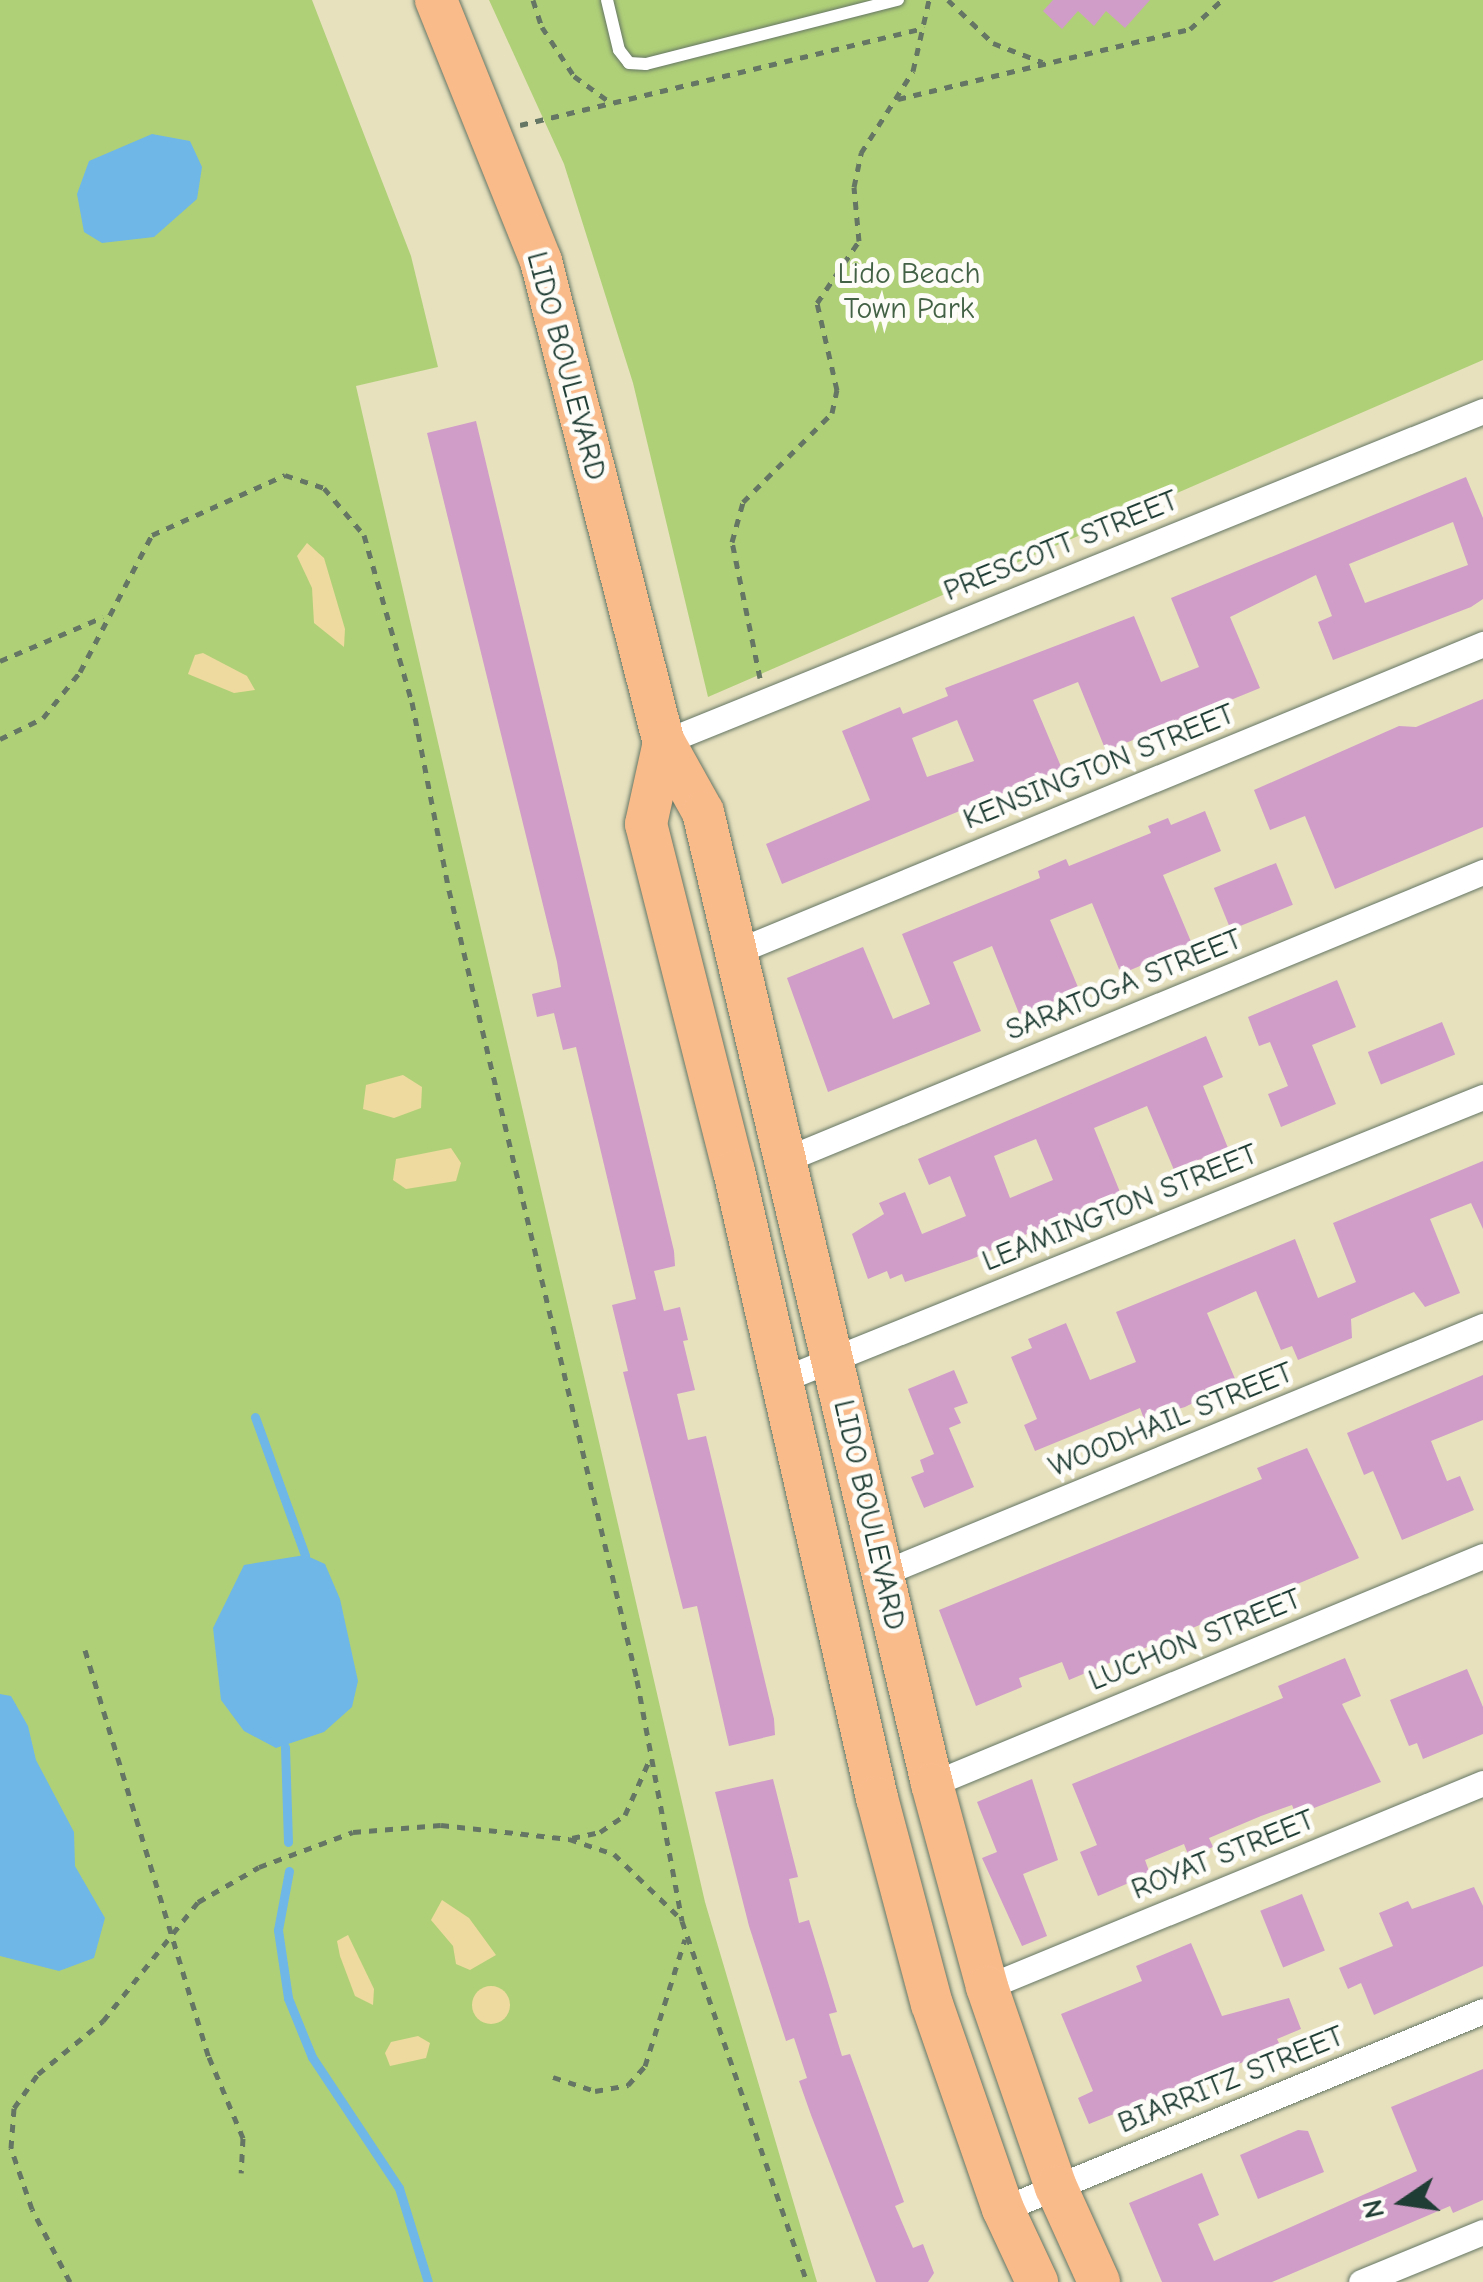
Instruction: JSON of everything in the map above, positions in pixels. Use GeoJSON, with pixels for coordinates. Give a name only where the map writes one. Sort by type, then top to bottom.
{"type":"FeatureCollection","features":[{"type":"Feature","properties":{"kind":"highway","name":"LIDO BOULEVARD"},"geometry":{"type":"LineString","coordinates":[[436,0],[541,260],[664,742],[703,812],[740,950],[932,1784],[987,1987],[1056,2187],[1099,2282]]}},
{"type":"Feature","properties":{"kind":"highway","name":"LIDO BOULEVARD"},"geometry":{"type":"LineString","coordinates":[[664,742],[646,824],[882,1817],[932,2004],[1003,2208],[1037,2282]]}},
{"type":"Feature","properties":{"kind":"street","name":"PRESCOTT STREET"},"geometry":{"type":"LineString","coordinates":[[664,742],[1483,411]]}},
{"type":"Feature","properties":{"kind":"street","name":"KENSINGTON STREET"},"geometry":{"type":"LineString","coordinates":[[740,950],[1483,644]]}},
{"type":"Feature","properties":{"kind":"street","name":"SARATOGA STREET"},"geometry":{"type":"LineString","coordinates":[[789,1158],[1483,872]]}},
{"type":"Feature","properties":{"kind":"street","name":"LEAMINGTON STREET"},"geometry":{"type":"LineString","coordinates":[[781,1380],[1483,1097]]}},
{"type":"Feature","properties":{"kind":"street","name":"WOODHAIL STREET"},"geometry":{"type":"LineString","coordinates":[[883,1574],[1483,1326]]}},
{"type":"Feature","properties":{"kind":"street","name":"LUCHON STREET"},"geometry":{"type":"LineString","coordinates":[[932,1784],[1483,1556]]}},
{"type":"Feature","properties":{"kind":"street","name":"ROYAT STREET"},"geometry":{"type":"LineString","coordinates":[[987,1987],[1483,1783]]}},
{"type":"Feature","properties":{"kind":"street","name":"BIARRITZ STREET"},"geometry":{"type":"LineString","coordinates":[[1003,2208],[1483,2011]]}},
{"type":"Feature","properties":{"kind":"street"},"geometry":{"type":"LineString","coordinates":[[1362,2282],[1483,2232]]}},
{"type":"Feature","properties":{"kind":"lane"},"geometry":{"type":"LineString","coordinates":[[607,0],[619,50],[629,63],[646,64],[898,0]]}},
{"type":"Feature","properties":{"kind":"path"},"geometry":{"type":"LineString","coordinates":[[533,0],[542,26],[574,76],[612,103]]}},
{"type":"Feature","properties":{"kind":"path"},"geometry":{"type":"LineString","coordinates":[[766,700],[736,588],[732,542],[743,502],[832,413],[837,390],[817,303],[858,241],[854,186],[861,153],[898,99],[925,28],[929,0]]}},
{"type":"Feature","properties":{"kind":"path"},"geometry":{"type":"LineString","coordinates":[[948,0],[993,43],[1045,63]]}},
{"type":"Feature","properties":{"kind":"path"},"geometry":{"type":"LineString","coordinates":[[898,99],[1190,29],[1222,0]]}},
{"type":"Feature","properties":{"kind":"path"},"geometry":{"type":"LineString","coordinates":[[490,132],[925,28]]}},
{"type":"Feature","properties":{"kind":"path"},"geometry":{"type":"LineString","coordinates":[[0,739],[44,718],[80,672],[106,616],[152,536],[286,475],[324,488],[364,535],[412,702],[449,890],[650,1756],[682,1921],[807,2282]]}},
{"type":"Feature","properties":{"kind":"path"},"geometry":{"type":"LineString","coordinates":[[0,660],[106,616]]}},
{"type":"Feature","properties":{"kind":"path"},"geometry":{"type":"LineString","coordinates":[[85,1650],[209,2057],[244,2138],[241,2172]]}},
{"type":"Feature","properties":{"kind":"path"},"geometry":{"type":"LineString","coordinates":[[569,1839],[600,1832],[625,1815],[642,1790],[650,1756]]}},
{"type":"Feature","properties":{"kind":"path"},"geometry":{"type":"LineString","coordinates":[[70,2282],[32,2209],[10,2148],[14,2108],[38,2074],[103,2021],[198,1902],[259,1867],[353,1832],[441,1825],[569,1839],[614,1854],[682,1921]]}},
{"type":"Feature","properties":{"kind":"path"},"geometry":{"type":"LineString","coordinates":[[553,2077],[595,2091],[628,2085],[645,2066],[686,1936]]}},
{"type":"Feature","properties":{"kind":"green space"},"geometry":{"type":"Polygon","coordinates":[[[0,0],[312,0],[411,256],[438,367],[356,386],[705,1902],[817,2282],[0,2282],[0,0]]]}},
{"type":"Feature","properties":{"kind":"green space","name":"Lido Beach Town Park"},"geometry":{"type":"Polygon","coordinates":[[[489,0],[1483,0],[1483,360],[708,697],[633,383],[564,164],[489,0]]]}},
{"type":"Feature","properties":{"kind":"sand"},"geometry":{"type":"Polygon","coordinates":[[[307,543],[324,558],[345,629],[344,647],[314,623],[312,588],[297,556],[307,543]]]}},
{"type":"Feature","properties":{"kind":"sand"},"geometry":{"type":"Polygon","coordinates":[[[203,653],[247,676],[255,690],[234,693],[188,674],[195,655],[203,653]]]}},
{"type":"Feature","properties":{"kind":"sand"},"geometry":{"type":"Polygon","coordinates":[[[403,1075],[422,1087],[421,1108],[394,1118],[363,1109],[366,1085],[403,1075]]]}},
{"type":"Feature","properties":{"kind":"sand"},"geometry":{"type":"Polygon","coordinates":[[[451,1148],[461,1163],[456,1181],[406,1189],[393,1180],[396,1159],[451,1148]]]}},
{"type":"Feature","properties":{"kind":"sand"},"geometry":{"type":"Polygon","coordinates":[[[442,1900],[469,1918],[496,1955],[470,1970],[456,1964],[453,1946],[431,1920],[442,1900]]]}},
{"type":"Feature","properties":{"kind":"sand"},"geometry":{"type":"Polygon","coordinates":[[[348,1935],[374,1989],[373,2005],[355,1996],[340,1956],[337,1941],[348,1935]]]}},
{"type":"Feature","properties":{"kind":"sand"},"geometry":{"type":"Polygon","coordinates":[[[491,1986],[504,1992],[510,2005],[504,2018],[491,2024],[478,2018],[472,2005],[478,1992],[491,1986]]]}},
{"type":"Feature","properties":{"kind":"sand"},"geometry":{"type":"Polygon","coordinates":[[[418,2036],[430,2043],[426,2058],[390,2066],[385,2053],[391,2042],[418,2036]]]}},
{"type":"Feature","properties":{"kind":"water"},"geometry":{"type":"Polygon","coordinates":[[[152,134],[190,141],[202,167],[197,199],[154,237],[102,243],[84,232],[77,194],[89,161],[152,134]]]}},
{"type":"Feature","properties":{"kind":"water"},"geometry":{"type":"Polygon","coordinates":[[[305,1555],[325,1564],[340,1599],[358,1681],[352,1707],[324,1732],[276,1748],[244,1731],[221,1700],[213,1628],[244,1565],[305,1555]]]}},
{"type":"Feature","properties":{"kind":"water"},"geometry":{"type":"Polygon","coordinates":[[[0,1694],[11,1696],[28,1726],[36,1760],[74,1832],[75,1866],[105,1918],[94,1958],[59,1971],[0,1956],[0,1694]]]}},
{"type":"Feature","properties":{"kind":"building"},"geometry":{"type":"Polygon","coordinates":[[[1053,0],[1150,0],[1125,28],[1106,11],[1094,26],[1078,11],[1062,29],[1043,11],[1053,0]]]}},
{"type":"Feature","properties":{"kind":"building"},"geometry":{"type":"Polygon","coordinates":[[[476,421],[674,1251],[675,1266],[654,1271],[664,1311],[680,1307],[688,1340],[683,1341],[695,1390],[677,1394],[688,1440],[706,1436],[774,1719],[775,1735],[729,1746],[697,1606],[683,1609],[623,1372],[628,1371],[612,1305],[636,1299],[576,1047],[563,1050],[554,1013],[537,1017],[532,994],[561,987],[557,962],[427,433],[476,421]]]}},
{"type":"Feature","properties":{"kind":"building"},"geometry":{"type":"Polygon","coordinates":[[[1466,477],[1483,518],[1483,599],[1471,607],[1333,660],[1318,622],[1332,616],[1316,575],[1230,617],[1260,688],[1106,751],[1078,682],[1033,700],[1062,769],[782,884],[766,844],[870,800],[842,731],[900,707],[903,714],[948,696],[945,688],[1134,616],[1161,682],[1199,667],[1171,598],[1466,477]],[[1453,522],[1349,564],[1365,603],[1468,565],[1453,522]],[[957,720],[912,738],[927,777],[974,761],[957,720]]]}},
{"type":"Feature","properties":{"kind":"building"},"geometry":{"type":"Polygon","coordinates":[[[1483,699],[1483,827],[1335,889],[1305,816],[1270,830],[1254,790],[1399,726],[1416,727],[1483,699]]]}},
{"type":"Feature","properties":{"kind":"building"},"geometry":{"type":"Polygon","coordinates":[[[1205,811],[1221,851],[1163,875],[1192,944],[1121,974],[1092,903],[1050,920],[1080,992],[1020,1016],[992,946],[953,962],[981,1031],[828,1092],[787,978],[863,947],[893,1019],[930,1004],[902,934],[1040,878],[1038,871],[1066,859],[1069,866],[1151,833],[1148,826],[1168,818],[1171,825],[1205,811]]]}},
{"type":"Feature","properties":{"kind":"building"},"geometry":{"type":"Polygon","coordinates":[[[1276,863],[1293,905],[1231,930],[1214,888],[1276,863]]]}},
{"type":"Feature","properties":{"kind":"building"},"geometry":{"type":"Polygon","coordinates":[[[1337,980],[1356,1027],[1312,1045],[1336,1104],[1281,1127],[1268,1094],[1288,1086],[1270,1042],[1259,1046],[1248,1017],[1337,980]]]}},
{"type":"Feature","properties":{"kind":"building"},"geometry":{"type":"Polygon","coordinates":[[[1442,1022],[1455,1054],[1381,1084],[1368,1052],[1442,1022]]]}},
{"type":"Feature","properties":{"kind":"building"},"geometry":{"type":"Polygon","coordinates":[[[1206,1036],[1223,1077],[1203,1086],[1228,1148],[1174,1170],[1147,1106],[1094,1128],[1120,1192],[972,1259],[905,1282],[902,1274],[890,1279],[887,1271],[868,1279],[852,1234],[884,1214],[879,1203],[905,1192],[922,1234],[966,1216],[950,1176],[929,1185],[918,1159],[1206,1036]],[[1036,1139],[994,1156],[1010,1198],[1053,1180],[1036,1139]]]}},
{"type":"Feature","properties":{"kind":"building"},"geometry":{"type":"Polygon","coordinates":[[[1483,1161],[1483,1229],[1471,1203],[1430,1219],[1460,1293],[1425,1307],[1414,1292],[1351,1319],[1352,1338],[1298,1360],[1292,1346],[1281,1350],[1256,1291],[1207,1313],[1236,1381],[1185,1407],[1144,1419],[1140,1408],[1035,1451],[1024,1425],[1037,1419],[1011,1357],[1032,1348],[1028,1339],[1066,1323],[1090,1380],[1136,1362],[1116,1312],[1295,1239],[1318,1298],[1356,1282],[1333,1223],[1483,1161]]]}},
{"type":"Feature","properties":{"kind":"building"},"geometry":{"type":"Polygon","coordinates":[[[954,1370],[968,1403],[954,1408],[961,1423],[949,1428],[974,1487],[924,1508],[911,1477],[924,1472],[920,1460],[934,1454],[908,1389],[954,1370]]]}},
{"type":"Feature","properties":{"kind":"building"},"geometry":{"type":"Polygon","coordinates":[[[1483,1375],[1483,1420],[1431,1441],[1447,1481],[1460,1476],[1474,1510],[1402,1540],[1373,1471],[1364,1475],[1347,1433],[1483,1375]]]}},
{"type":"Feature","properties":{"kind":"building"},"geometry":{"type":"Polygon","coordinates":[[[1307,1448],[1359,1558],[1069,1680],[1062,1662],[1019,1678],[1022,1687],[976,1706],[939,1610],[1262,1479],[1257,1468],[1307,1448]]]}},
{"type":"Feature","properties":{"kind":"building"},"geometry":{"type":"Polygon","coordinates":[[[1345,1658],[1361,1696],[1342,1704],[1381,1782],[1296,1815],[1292,1805],[1261,1816],[1209,1838],[1213,1847],[1189,1857],[1184,1844],[1145,1860],[1150,1874],[1098,1896],[1080,1852],[1097,1845],[1072,1784],[1283,1698],[1278,1686],[1345,1658]]]}},
{"type":"Feature","properties":{"kind":"building"},"geometry":{"type":"Polygon","coordinates":[[[1467,1669],[1483,1707],[1483,1734],[1423,1759],[1417,1743],[1409,1746],[1390,1700],[1467,1669]]]}},
{"type":"Feature","properties":{"kind":"building"},"geometry":{"type":"Polygon","coordinates":[[[773,1779],[798,1877],[789,1879],[799,1923],[809,1920],[837,2012],[829,2014],[842,2056],[850,2054],[904,2202],[895,2206],[913,2248],[923,2244],[934,2273],[928,2282],[876,2282],[811,2115],[799,2081],[807,2078],[794,2038],[786,2041],[749,1926],[715,1792],[773,1779]]]}},
{"type":"Feature","properties":{"kind":"building"},"geometry":{"type":"Polygon","coordinates":[[[1032,1779],[1058,1860],[1023,1874],[1047,1936],[1022,1946],[982,1858],[997,1852],[977,1802],[1032,1779]]]}},
{"type":"Feature","properties":{"kind":"building"},"geometry":{"type":"Polygon","coordinates":[[[1474,1887],[1483,1906],[1483,1966],[1374,2015],[1361,1983],[1348,1989],[1339,1968],[1393,1946],[1379,1913],[1408,1901],[1412,1909],[1474,1887]]]}},
{"type":"Feature","properties":{"kind":"building"},"geometry":{"type":"Polygon","coordinates":[[[1302,1894],[1325,1951],[1283,1967],[1260,1911],[1302,1894]]]}},
{"type":"Feature","properties":{"kind":"building"},"geometry":{"type":"Polygon","coordinates":[[[1191,1943],[1222,2016],[1289,1998],[1301,2029],[1277,2039],[1281,2047],[1089,2124],[1078,2098],[1093,2091],[1061,2014],[1142,1981],[1136,1966],[1191,1943]]]}},
{"type":"Feature","properties":{"kind":"building"},"geometry":{"type":"Polygon","coordinates":[[[1483,2069],[1483,2200],[1453,2213],[1450,2206],[1272,2282],[1162,2282],[1129,2203],[1202,2173],[1219,2215],[1198,2224],[1214,2261],[1417,2171],[1391,2107],[1483,2069]]]}},
{"type":"Feature","properties":{"kind":"building"},"geometry":{"type":"Polygon","coordinates":[[[1298,2130],[1308,2131],[1324,2172],[1258,2199],[1240,2155],[1298,2130]]]}},
{"type":"Feature","properties":{"kind":"waterway"},"geometry":{"type":"LineString","coordinates":[[255,1417],[305,1555]]}},
{"type":"Feature","properties":{"kind":"waterway"},"geometry":{"type":"LineString","coordinates":[[285,1747],[288,1842]]}},
{"type":"Feature","properties":{"kind":"waterway"},"geometry":{"type":"LineString","coordinates":[[289,1871],[278,1930],[288,1998],[312,2057],[399,2188],[428,2282]]}}]}
